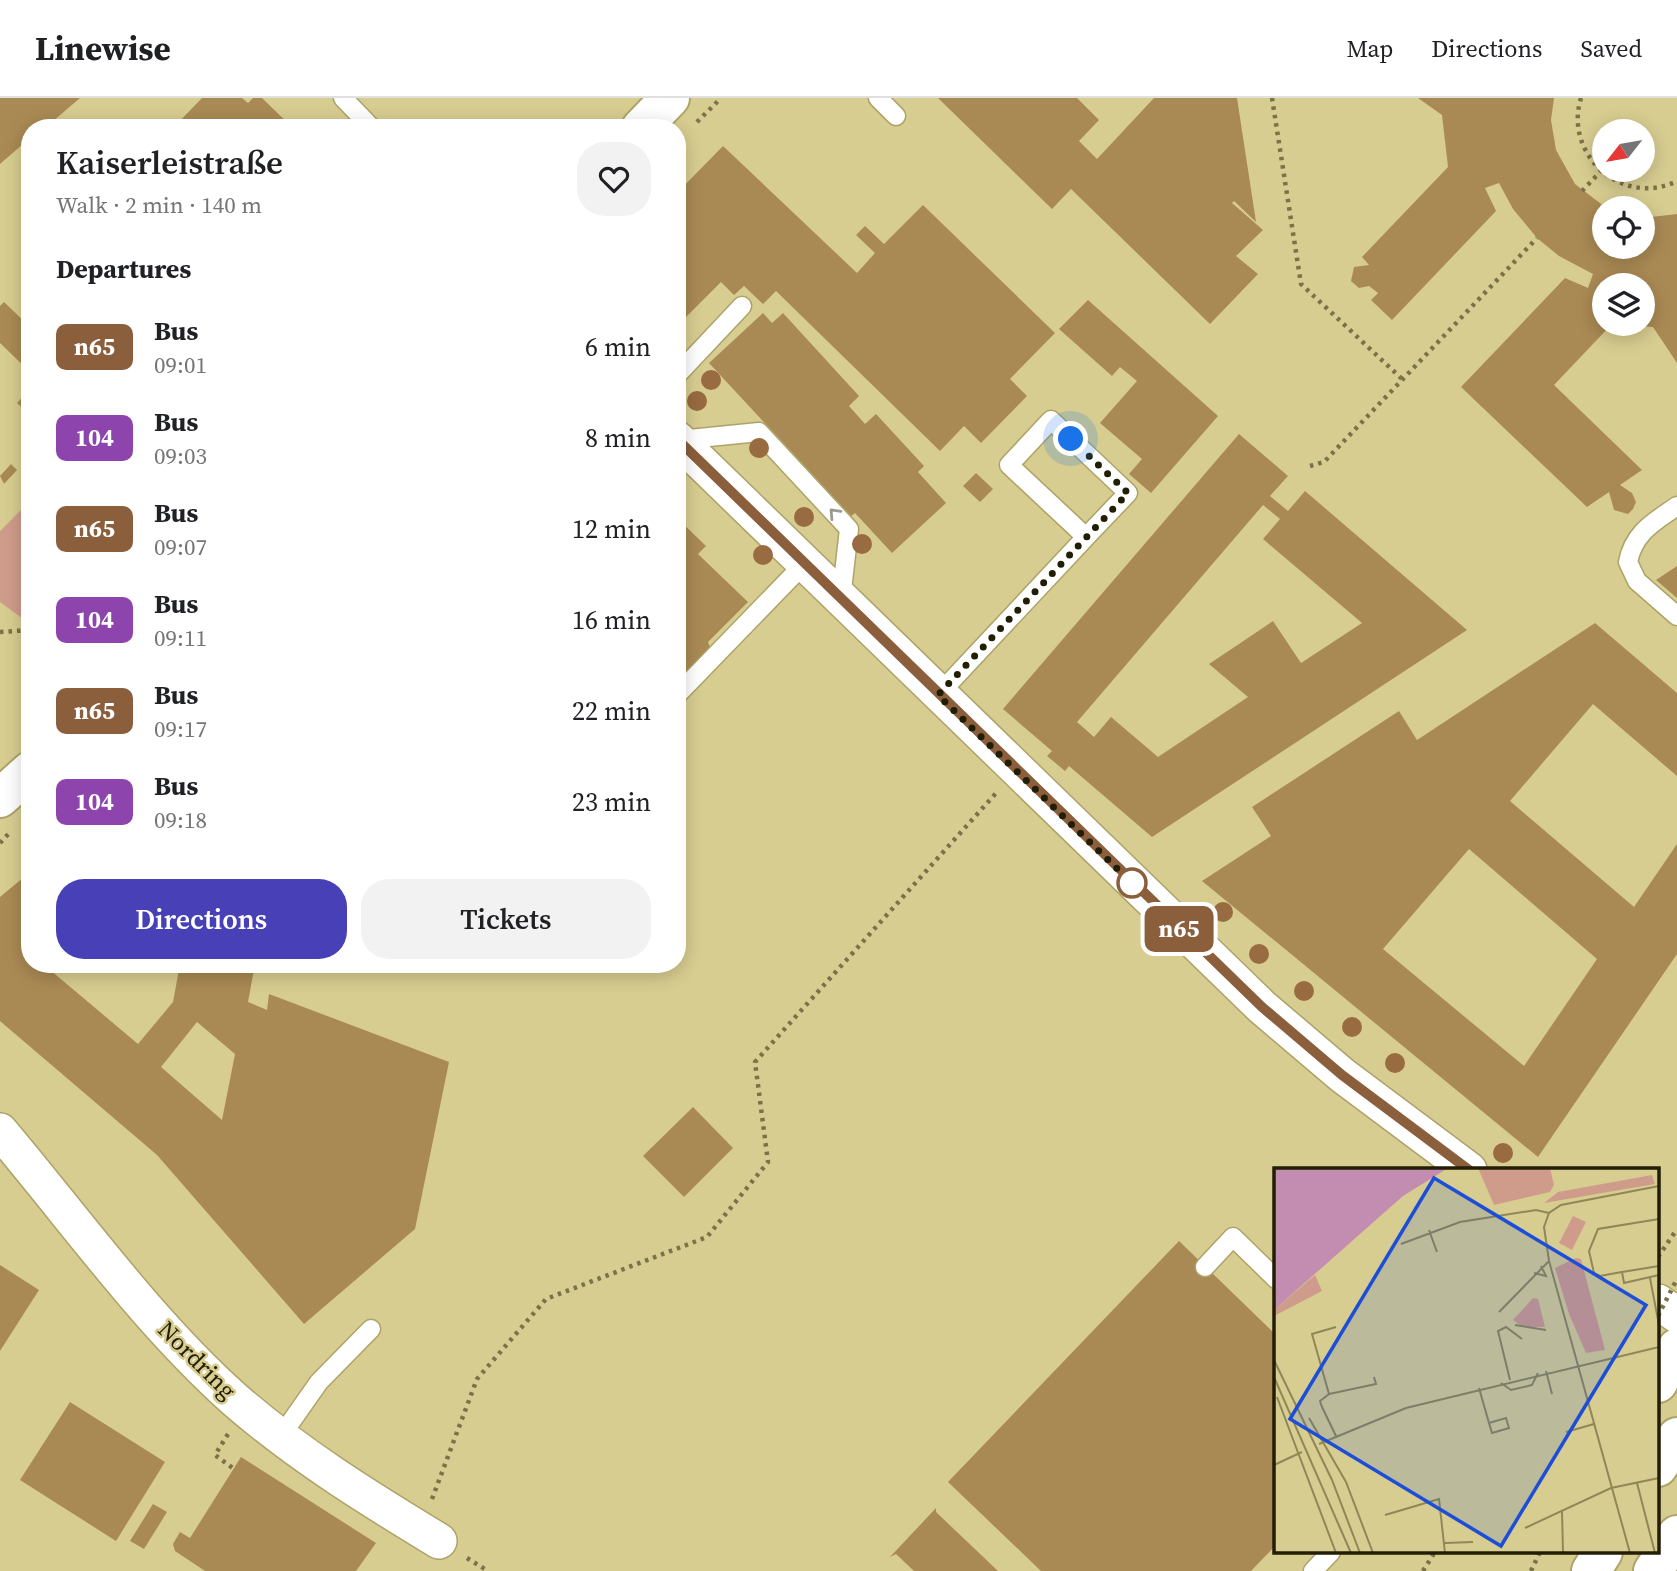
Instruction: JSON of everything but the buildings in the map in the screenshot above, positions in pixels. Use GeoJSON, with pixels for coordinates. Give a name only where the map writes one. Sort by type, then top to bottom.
{"type":"FeatureCollection","features":[{"type":"Feature","properties":{"kind":"main road"},"geometry":{"type":"LineString","coordinates":[[650,119],[670,98]]}},
{"type":"Feature","properties":{"kind":"main road"},"geometry":{"type":"LineString","coordinates":[[0,798],[21,779]]}},
{"type":"Feature","properties":{"kind":"main road"},"geometry":{"type":"LineString","coordinates":[[1660,1379],[1677,1348]]}},
{"type":"Feature","properties":{"kind":"main road"},"geometry":{"type":"LineString","coordinates":[[1660,1464],[1677,1437]]}},
{"type":"Feature","properties":{"kind":"main road"},"geometry":{"type":"LineString","coordinates":[[1653,1571],[1677,1535]]}},
{"type":"Feature","properties":{"kind":"main road"},"geometry":{"type":"LineString","coordinates":[[1567,1571],[1576,1554]]}},
{"type":"Feature","properties":{"kind":"main road"},"geometry":{"type":"LineString","coordinates":[[1591,1571],[1602,1554]]}},
{"type":"Feature","properties":{"kind":"street"},"geometry":{"type":"LineString","coordinates":[[686,448],[1262,1007],[1342,1075],[1466,1168]]}},
{"type":"Feature","properties":{"kind":"street","name":"Nordring"},"geometry":{"type":"LineString","coordinates":[[0,1131],[144,1307],[234,1399],[322,1468],[439,1541]]}},
{"type":"Feature","properties":{"kind":"street"},"geometry":{"type":"LineString","coordinates":[[1660,1303],[1677,1315]]}},
{"type":"Feature","properties":{"kind":"lane"},"geometry":{"type":"LineString","coordinates":[[343,98],[363,119]]}},
{"type":"Feature","properties":{"kind":"lane"},"geometry":{"type":"LineString","coordinates":[[878,98],[897,116]]}},
{"type":"Feature","properties":{"kind":"lane"},"geometry":{"type":"LineString","coordinates":[[686,366],[743,306]]}},
{"type":"Feature","properties":{"kind":"lane"},"geometry":{"type":"LineString","coordinates":[[938,695],[1128,493],[1051,420],[1009,465],[1086,537]]}},
{"type":"Feature","properties":{"kind":"lane"},"geometry":{"type":"LineString","coordinates":[[686,439],[759,432],[849,529],[841,599]]}},
{"type":"Feature","properties":{"kind":"lane"},"geometry":{"type":"LineString","coordinates":[[1677,506],[1642,530],[1630,550],[1628,562],[1637,581],[1677,616]]}},
{"type":"Feature","properties":{"kind":"lane"},"geometry":{"type":"LineString","coordinates":[[686,686],[804,564]]}},
{"type":"Feature","properties":{"kind":"lane"},"geometry":{"type":"LineString","coordinates":[[1205,1267],[1233,1237],[1274,1277]]}},
{"type":"Feature","properties":{"kind":"lane"},"geometry":{"type":"LineString","coordinates":[[281,1436],[319,1382],[371,1329]]}},
{"type":"Feature","properties":{"kind":"lane"},"geometry":{"type":"LineString","coordinates":[[1313,1571],[1329,1554]]}},
{"type":"Feature","properties":{"kind":"path"},"geometry":{"type":"LineString","coordinates":[[1272,98],[1301,284],[1402,379]]}},
{"type":"Feature","properties":{"kind":"path"},"geometry":{"type":"LineString","coordinates":[[1581,98],[1579,135],[1592,162]]}},
{"type":"Feature","properties":{"kind":"path"},"geometry":{"type":"LineString","coordinates":[[1582,191],[1592,180]]}},
{"type":"Feature","properties":{"kind":"path"},"geometry":{"type":"LineString","coordinates":[[1620,182],[1641,188],[1656,188],[1677,181]]}},
{"type":"Feature","properties":{"kind":"path"},"geometry":{"type":"LineString","coordinates":[[1310,466],[1324,461],[1537,239]]}},
{"type":"Feature","properties":{"kind":"path"},"geometry":{"type":"LineString","coordinates":[[0,632],[21,631]]}},
{"type":"Feature","properties":{"kind":"path"},"geometry":{"type":"LineString","coordinates":[[445,1461],[477,1379],[546,1299],[707,1237],[768,1162],[755,1062],[987,804]]}},
{"type":"Feature","properties":{"kind":"path"},"geometry":{"type":"LineString","coordinates":[[1660,1254],[1677,1229]]}},
{"type":"Feature","properties":{"kind":"path"},"geometry":{"type":"LineString","coordinates":[[1660,1312],[1677,1279]]}},
{"type":"Feature","properties":{"kind":"path"},"geometry":{"type":"LineString","coordinates":[[1423,1571],[1434,1554]]}},
{"type":"Feature","properties":{"kind":"path"},"geometry":{"type":"LineString","coordinates":[[1531,1571],[1539,1554]]}},
{"type":"Feature","properties":{"kind":"shaded area"},"geometry":{"type":"Polygon","coordinates":[[[21,510],[21,617],[0,602],[0,531],[21,510]]]}},
{"type":"Feature","properties":{"kind":"bus line","name":"n65"},"geometry":{"type":"LineString","coordinates":[[686,448],[1145,897],[1262,1007],[1342,1075],[1466,1168]]}},
{"type":"Feature","properties":{"kind":"route"},"geometry":{"type":"LineString","coordinates":[[1071,439],[1128,493],[938,695],[1132,883]]}}]}
